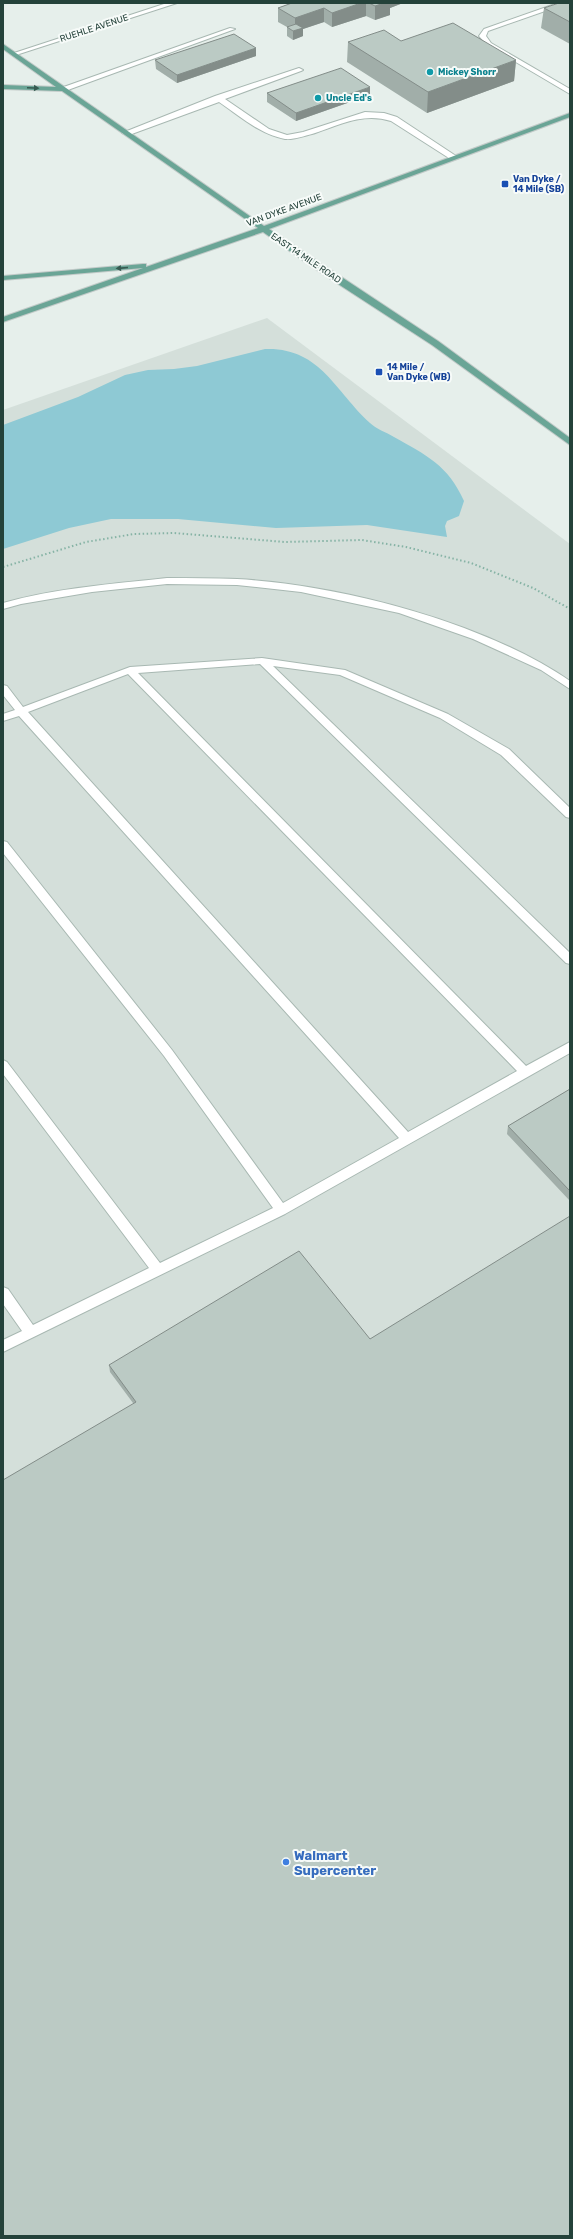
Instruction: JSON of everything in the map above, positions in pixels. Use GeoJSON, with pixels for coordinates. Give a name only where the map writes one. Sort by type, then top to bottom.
{"type":"FeatureCollection","features":[{"type":"Feature","properties":{"kind":"main road","name":"EAST 14 MILE ROAD"},"geometry":{"type":"LineString","coordinates":[[3,46],[263,229],[435,343],[570,442]]}},
{"type":"Feature","properties":{"kind":"main road"},"geometry":{"type":"LineString","coordinates":[[3,87],[62,88]]}},
{"type":"Feature","properties":{"kind":"main road","name":"VAN DYKE AVENUE"},"geometry":{"type":"LineString","coordinates":[[3,320],[263,229],[570,115]]}},
{"type":"Feature","properties":{"kind":"main road"},"geometry":{"type":"LineString","coordinates":[[3,278],[161,265]]}},
{"type":"Feature","properties":{"kind":"street","name":"RUEHLE AVENUE"},"geometry":{"type":"LineString","coordinates":[[14,54],[174,3]]}},
{"type":"Feature","properties":{"kind":"street"},"geometry":{"type":"LineString","coordinates":[[565,3],[486,30],[482,36],[489,44],[570,92]]}},
{"type":"Feature","properties":{"kind":"street"},"geometry":{"type":"LineString","coordinates":[[62,88],[232,29]]}},
{"type":"Feature","properties":{"kind":"street"},"geometry":{"type":"LineString","coordinates":[[126,133],[218,98],[299,70]]}},
{"type":"Feature","properties":{"kind":"street"},"geometry":{"type":"LineString","coordinates":[[218,98],[266,131],[287,137],[304,134],[365,114],[381,115],[394,119],[456,158]]}},
{"type":"Feature","properties":{"kind":"street"},"geometry":{"type":"LineString","coordinates":[[3,606],[21,601],[92,589],[167,581],[237,582],[301,589],[408,612],[476,637],[544,668],[570,686]]}},
{"type":"Feature","properties":{"kind":"street"},"geometry":{"type":"LineString","coordinates":[[262,660],[570,960]]}},
{"type":"Feature","properties":{"kind":"street"},"geometry":{"type":"LineString","coordinates":[[3,718],[130,670],[262,660],[342,672],[444,716],[506,752],[570,814]]}},
{"type":"Feature","properties":{"kind":"street"},"geometry":{"type":"LineString","coordinates":[[130,670],[525,1072]]}},
{"type":"Feature","properties":{"kind":"street"},"geometry":{"type":"LineString","coordinates":[[3,688],[21,711],[407,1139]]}},
{"type":"Feature","properties":{"kind":"street"},"geometry":{"type":"LineString","coordinates":[[3,846],[168,1053],[281,1210]]}},
{"type":"Feature","properties":{"kind":"street"},"geometry":{"type":"LineString","coordinates":[[3,1346],[281,1210],[570,1047]]}},
{"type":"Feature","properties":{"kind":"street"},"geometry":{"type":"LineString","coordinates":[[3,1065],[158,1270]]}},
{"type":"Feature","properties":{"kind":"street"},"geometry":{"type":"LineString","coordinates":[[3,1293],[30,1332]]}},
{"type":"Feature","properties":{"kind":"path"},"geometry":{"type":"LineString","coordinates":[[3,567],[86,542],[115,536],[148,533],[182,533],[288,542],[360,540],[397,545],[468,562],[535,589],[570,609]]}},
{"type":"Feature","properties":{"kind":"shaded area"},"geometry":{"type":"Polygon","coordinates":[[[267,318],[570,544],[570,2236],[3,2236],[3,410],[267,318]]]}},
{"type":"Feature","properties":{"kind":"water"},"geometry":{"type":"Polygon","coordinates":[[[265,349],[284,350],[300,355],[313,363],[325,373],[372,425],[406,443],[435,462],[451,478],[464,501],[459,516],[447,521],[445,526],[447,537],[367,525],[276,528],[178,519],[111,519],[69,528],[3,549],[3,425],[78,397],[125,375],[148,370],[197,366],[265,349]]]}},
{"type":"Feature","properties":{"kind":"building"},"geometry":{"type":"Polygon","coordinates":[[[292,3],[361,3],[332,13],[324,8],[295,18],[278,8],[292,3]]]}},
{"type":"Feature","properties":{"kind":"building"},"geometry":{"type":"Polygon","coordinates":[[[369,3],[384,3],[375,6],[369,3]]]}},
{"type":"Feature","properties":{"kind":"building"},"geometry":{"type":"Polygon","coordinates":[[[559,3],[570,3],[570,22],[544,8],[559,3]]]}},
{"type":"Feature","properties":{"kind":"building"},"geometry":{"type":"Polygon","coordinates":[[[453,23],[516,60],[428,92],[348,42],[384,30],[401,41],[453,23]]]}},
{"type":"Feature","properties":{"kind":"building"},"geometry":{"type":"Polygon","coordinates":[[[296,24],[303,28],[293,31],[287,27],[296,24]]]}},
{"type":"Feature","properties":{"kind":"building"},"geometry":{"type":"Polygon","coordinates":[[[234,34],[256,48],[177,75],[155,60],[234,34]]]}},
{"type":"Feature","properties":{"kind":"building","name":"Uncle Ed's"},"geometry":{"type":"Polygon","coordinates":[[[341,68],[370,87],[296,113],[267,93],[341,68]]]}},
{"type":"Feature","properties":{"kind":"building"},"geometry":{"type":"Polygon","coordinates":[[[570,1089],[570,1191],[508,1126],[570,1089]]]}},
{"type":"Feature","properties":{"kind":"building","name":"Walmart Supercenter"},"geometry":{"type":"Polygon","coordinates":[[[570,1216],[570,2236],[3,2236],[3,1480],[136,1402],[109,1365],[299,1251],[370,1339],[570,1216]]]}},
{"type":"Feature","properties":{"kind":"place","name":"Mickey Shorr"},"geometry":{"type":"Point","coordinates":[430,72]}},
{"type":"Feature","properties":{"kind":"place","name":"Uncle Ed's"},"geometry":{"type":"Point","coordinates":[318,98]}},
{"type":"Feature","properties":{"kind":"place","name":"Van Dyke / 14 Mile (SB)"},"geometry":{"type":"Point","coordinates":[505,184]}},
{"type":"Feature","properties":{"kind":"place","name":"14 Mile / Van Dyke (WB)"},"geometry":{"type":"Point","coordinates":[379,372]}},
{"type":"Feature","properties":{"kind":"place","name":"Walmart Supercenter"},"geometry":{"type":"Point","coordinates":[286,1862]}}]}
